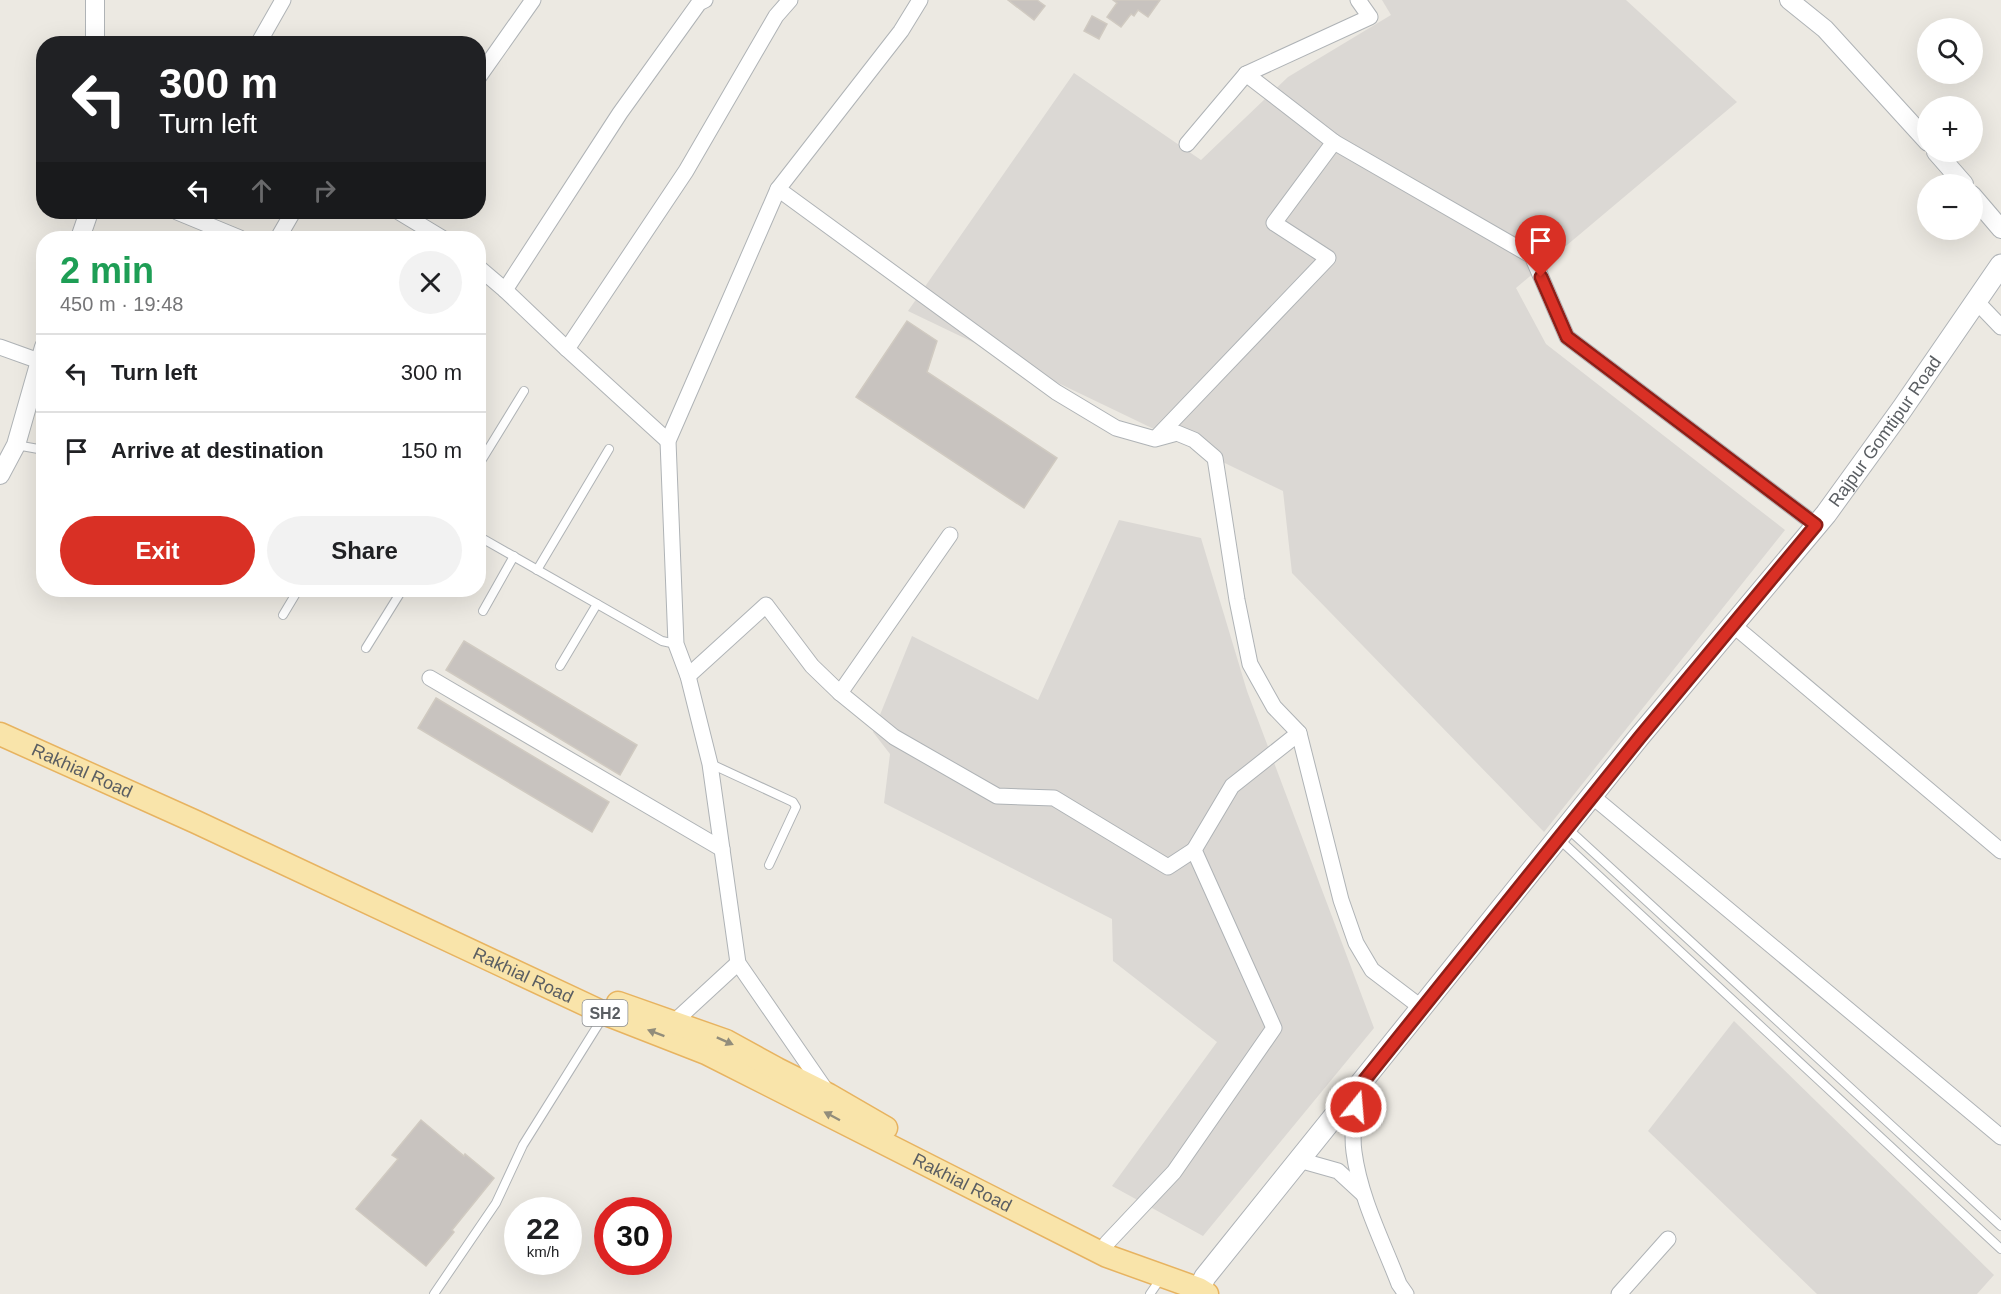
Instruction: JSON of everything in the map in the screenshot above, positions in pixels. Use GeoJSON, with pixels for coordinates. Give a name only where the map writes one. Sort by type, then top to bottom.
{"type":"FeatureCollection","features":[{"type":"Feature","properties":{"kind":"main road","name":"Rajpur Gomtipur Road"},"geometry":{"type":"LineString","coordinates":[[1202,1289],[1299,1160],[1592,796],[1816,525],[1902,409],[2001,265]]}},
{"type":"Feature","properties":{"kind":"main road","name":"Rakhial Road"},"geometry":{"type":"LineString","coordinates":[[0,720],[213,815],[610,1001],[726,1041],[777,1070],[829,1095],[912,1143],[1202,1289]]}},
{"type":"Feature","properties":{"kind":"main road","name":"Rakhial Road"},"geometry":{"type":"LineString","coordinates":[[0,734],[207,827],[606,1014],[706,1053],[1107,1256],[1156,1285],[1202,1289]]}},
{"type":"Feature","properties":{"kind":"street"},"geometry":{"type":"LineString","coordinates":[[95,0],[95,36]]}},
{"type":"Feature","properties":{"kind":"street"},"geometry":{"type":"LineString","coordinates":[[262,36],[282,0]]}},
{"type":"Feature","properties":{"kind":"street"},"geometry":{"type":"LineString","coordinates":[[486,67],[533,0]]}},
{"type":"Feature","properties":{"kind":"street"},"geometry":{"type":"LineString","coordinates":[[505,290],[620,112],[699,3],[705,0]]}},
{"type":"Feature","properties":{"kind":"street"},"geometry":{"type":"LineString","coordinates":[[567,349],[686,171],[776,16],[790,0]]}},
{"type":"Feature","properties":{"kind":"street"},"geometry":{"type":"LineString","coordinates":[[829,1095],[738,963],[710,764],[688,676],[676,644],[668,441],[778,189],[901,31],[920,0]]}},
{"type":"Feature","properties":{"kind":"street"},"geometry":{"type":"LineString","coordinates":[[1187,144],[1246,74],[1370,17],[1358,0]]}},
{"type":"Feature","properties":{"kind":"street"},"geometry":{"type":"LineString","coordinates":[[1789,0],[1825,29],[1917,130]]}},
{"type":"Feature","properties":{"kind":"street"},"geometry":{"type":"LineString","coordinates":[[1246,74],[1334,141],[1532,256],[1567,337],[1816,525]]}},
{"type":"Feature","properties":{"kind":"street"},"geometry":{"type":"LineString","coordinates":[[1155,439],[1328,258],[1274,223],[1334,141]]}},
{"type":"Feature","properties":{"kind":"street"},"geometry":{"type":"LineString","coordinates":[[1945,162],[1955,174]]}},
{"type":"Feature","properties":{"kind":"street"},"geometry":{"type":"LineString","coordinates":[[778,189],[1056,392],[1116,428],[1155,439],[1177,433],[1194,440],[1215,458],[1237,600],[1250,664],[1274,706],[1299,733],[1341,900],[1356,943],[1372,970],[1422,1008]]}},
{"type":"Feature","properties":{"kind":"street"},"geometry":{"type":"LineString","coordinates":[[1983,208],[2001,229]]}},
{"type":"Feature","properties":{"kind":"street"},"geometry":{"type":"LineString","coordinates":[[194,219],[223,231]]}},
{"type":"Feature","properties":{"kind":"street"},"geometry":{"type":"LineString","coordinates":[[411,219],[430,231]]}},
{"type":"Feature","properties":{"kind":"street"},"geometry":{"type":"LineString","coordinates":[[486,274],[668,441]]}},
{"type":"Feature","properties":{"kind":"street"},"geometry":{"type":"LineString","coordinates":[[1976,301],[2001,327]]}},
{"type":"Feature","properties":{"kind":"street"},"geometry":{"type":"LineString","coordinates":[[0,347],[36,353]]}},
{"type":"Feature","properties":{"kind":"street"},"geometry":{"type":"LineString","coordinates":[[0,475],[16,445],[36,372]]}},
{"type":"Feature","properties":{"kind":"street"},"geometry":{"type":"LineString","coordinates":[[840,693],[950,534]]}},
{"type":"Feature","properties":{"kind":"street"},"geometry":{"type":"LineString","coordinates":[[688,676],[766,605],[812,666],[840,693],[894,737],[997,796],[1054,798],[1168,867],[1194,850],[1232,786],[1299,733]]}},
{"type":"Feature","properties":{"kind":"street"},"geometry":{"type":"LineString","coordinates":[[1733,625],[2001,851]]}},
{"type":"Feature","properties":{"kind":"street"},"geometry":{"type":"LineString","coordinates":[[430,678],[722,849]]}},
{"type":"Feature","properties":{"kind":"street"},"geometry":{"type":"LineString","coordinates":[[1592,796],[2001,1137]]}},
{"type":"Feature","properties":{"kind":"street"},"geometry":{"type":"LineString","coordinates":[[1107,1243],[1174,1172],[1274,1028],[1194,850]]}},
{"type":"Feature","properties":{"kind":"street"},"geometry":{"type":"LineString","coordinates":[[674,1022],[738,963]]}},
{"type":"Feature","properties":{"kind":"street"},"geometry":{"type":"LineString","coordinates":[[1359,1087],[1353,1128],[1354,1152],[1364,1194],[1399,1284],[1406,1294]]}},
{"type":"Feature","properties":{"kind":"street"},"geometry":{"type":"LineString","coordinates":[[1299,1160],[1338,1172],[1364,1194]]}},
{"type":"Feature","properties":{"kind":"street"},"geometry":{"type":"LineString","coordinates":[[1619,1294],[1668,1239]]}},
{"type":"Feature","properties":{"kind":"lane"},"geometry":{"type":"LineString","coordinates":[[486,453],[524,391]]}},
{"type":"Feature","properties":{"kind":"lane"},"geometry":{"type":"LineString","coordinates":[[16,445],[36,449]]}},
{"type":"Feature","properties":{"kind":"lane"},"geometry":{"type":"LineString","coordinates":[[537,570],[609,449]]}},
{"type":"Feature","properties":{"kind":"lane"},"geometry":{"type":"LineString","coordinates":[[486,540],[662,641],[676,644]]}},
{"type":"Feature","properties":{"kind":"lane"},"geometry":{"type":"LineString","coordinates":[[483,611],[514,556]]}},
{"type":"Feature","properties":{"kind":"lane"},"geometry":{"type":"LineString","coordinates":[[283,615],[294,597]]}},
{"type":"Feature","properties":{"kind":"lane"},"geometry":{"type":"LineString","coordinates":[[366,648],[398,597]]}},
{"type":"Feature","properties":{"kind":"lane"},"geometry":{"type":"LineString","coordinates":[[560,666],[597,604]]}},
{"type":"Feature","properties":{"kind":"lane"},"geometry":{"type":"LineString","coordinates":[[710,764],[793,802],[796,807],[769,865]]}},
{"type":"Feature","properties":{"kind":"lane"},"geometry":{"type":"LineString","coordinates":[[1562,833],[1668,921],[2001,1226]]}},
{"type":"Feature","properties":{"kind":"lane"},"geometry":{"type":"LineString","coordinates":[[1562,833],[1659,931],[2001,1249]]}},
{"type":"Feature","properties":{"kind":"lane"},"geometry":{"type":"LineString","coordinates":[[1659,931],[1668,921]]}},
{"type":"Feature","properties":{"kind":"lane"},"geometry":{"type":"LineString","coordinates":[[1725,993],[1734,981]]}},
{"type":"Feature","properties":{"kind":"lane"},"geometry":{"type":"LineString","coordinates":[[434,1294],[495,1203],[523,1145],[606,1014]]}},
{"type":"Feature","properties":{"kind":"lane"},"geometry":{"type":"LineString","coordinates":[[1787,1050],[1797,1039]]}},
{"type":"Feature","properties":{"kind":"shaded area"},"geometry":{"type":"Polygon","coordinates":[[[1382,0],[1626,0],[1737,102],[1516,288],[1546,344],[1785,530],[1544,832],[1292,573],[1283,491],[908,311],[1074,73],[1201,160],[1288,77],[1391,15],[1382,0]]]}},
{"type":"Feature","properties":{"kind":"shaded area"},"geometry":{"type":"Polygon","coordinates":[[[1119,520],[1201,538],[1247,691],[1374,1028],[1203,1236],[1112,1186],[1217,1042],[1113,961],[1112,919],[884,803],[890,754],[873,732],[912,636],[1038,700],[1119,520]]]}},
{"type":"Feature","properties":{"kind":"shaded area"},"geometry":{"type":"Polygon","coordinates":[[[1734,1021],[1994,1275],[1977,1294],[1817,1294],[1648,1131],[1734,1021]]]}},
{"type":"Feature","properties":{"kind":"building"},"geometry":{"type":"Polygon","coordinates":[[[1008,0],[1037,0],[1045,6],[1034,20],[1008,0]]]}},
{"type":"Feature","properties":{"kind":"building"},"geometry":{"type":"Polygon","coordinates":[[[1113,0],[1160,0],[1148,17],[1138,10],[1134,16],[1131,14],[1121,27],[1107,17],[1117,3],[1113,0]]]}},
{"type":"Feature","properties":{"kind":"building"},"geometry":{"type":"Polygon","coordinates":[[[1092,16],[1107,24],[1099,39],[1084,31],[1092,16]]]}},
{"type":"Feature","properties":{"kind":"building"},"geometry":{"type":"Polygon","coordinates":[[[907,321],[937,341],[927,372],[1057,458],[1024,508],[856,397],[907,321]]]}},
{"type":"Feature","properties":{"kind":"building"},"geometry":{"type":"Polygon","coordinates":[[[464,641],[637,745],[620,775],[446,670],[464,641]]]}},
{"type":"Feature","properties":{"kind":"building"},"geometry":{"type":"Polygon","coordinates":[[[436,698],[609,802],[592,832],[418,728],[436,698]]]}},
{"type":"Feature","properties":{"kind":"building"},"geometry":{"type":"Polygon","coordinates":[[[421,1120],[494,1178],[426,1266],[356,1209],[398,1159],[392,1155],[421,1120]]]}},
{"type":"Feature","properties":{"kind":"route"},"geometry":{"type":"LineString","coordinates":[[1356,1107],[1359,1087],[1640,737],[1816,525],[1567,337],[1541,277]]}}]}
